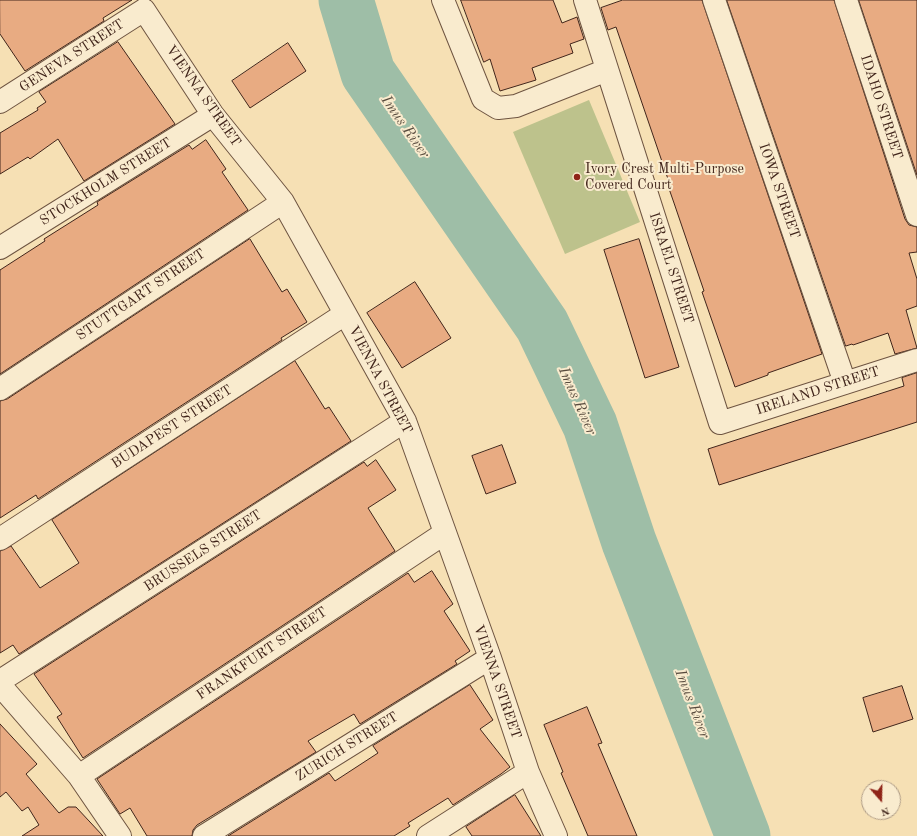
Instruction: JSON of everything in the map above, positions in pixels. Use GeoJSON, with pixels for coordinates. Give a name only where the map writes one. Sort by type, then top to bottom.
{"type":"FeatureCollection","features":[{"type":"Feature","properties":{"kind":"street"},"geometry":{"type":"LineString","coordinates":[[443,0],[483,98],[498,108],[516,106],[607,70]]}},
{"type":"Feature","properties":{"kind":"street","name":"ISRAEL STREET"},"geometry":{"type":"LineString","coordinates":[[585,0],[720,423]]}},
{"type":"Feature","properties":{"kind":"street","name":"IOWA STREET"},"geometry":{"type":"LineString","coordinates":[[714,0],[845,383]]}},
{"type":"Feature","properties":{"kind":"street","name":"IDAHO STREET"},"geometry":{"type":"LineString","coordinates":[[846,0],[917,215]]}},
{"type":"Feature","properties":{"kind":"street","name":"GENEVA STREET"},"geometry":{"type":"LineString","coordinates":[[0,102],[144,10]]}},
{"type":"Feature","properties":{"kind":"street","name":"VIENNA STREET"},"geometry":{"type":"LineString","coordinates":[[144,10],[213,115],[283,202],[405,421],[490,658],[528,772],[556,836]]}},
{"type":"Feature","properties":{"kind":"street","name":"STOCKHOLM STREET"},"geometry":{"type":"LineString","coordinates":[[0,248],[213,115]]}},
{"type":"Feature","properties":{"kind":"street","name":"STUTTGART STREET"},"geometry":{"type":"LineString","coordinates":[[0,389],[283,202]]}},
{"type":"Feature","properties":{"kind":"street","name":"BUDAPEST STREET"},"geometry":{"type":"LineString","coordinates":[[0,539],[345,314]]}},
{"type":"Feature","properties":{"kind":"street","name":"IRELAND STREET"},"geometry":{"type":"LineString","coordinates":[[720,423],[917,360]]}},
{"type":"Feature","properties":{"kind":"street","name":"BRUSSELS STREET"},"geometry":{"type":"LineString","coordinates":[[0,681],[405,421]]}},
{"type":"Feature","properties":{"kind":"street","name":"FRANKFURT STREET"},"geometry":{"type":"LineString","coordinates":[[80,776],[445,533]]}},
{"type":"Feature","properties":{"kind":"street","name":"ZURICH STREET"},"geometry":{"type":"LineString","coordinates":[[204,836],[490,658]]}},
{"type":"Feature","properties":{"kind":"street"},"geometry":{"type":"LineString","coordinates":[[0,685],[80,776],[120,836]]}},
{"type":"Feature","properties":{"kind":"street"},"geometry":{"type":"LineString","coordinates":[[428,836],[528,772]]}},
{"type":"Feature","properties":{"kind":"green space","name":"Ivory Crest Multi-Purpose Covered Court"},"geometry":{"type":"Polygon","coordinates":[[[589,100],[640,222],[565,254],[513,132],[589,100]]]}},
{"type":"Feature","properties":{"kind":"building"},"geometry":{"type":"Polygon","coordinates":[[[0,0],[132,0],[103,18],[104,21],[25,71],[0,34],[0,0]]]}},
{"type":"Feature","properties":{"kind":"building"},"geometry":{"type":"Polygon","coordinates":[[[461,0],[553,0],[562,23],[577,17],[584,39],[570,44],[573,53],[532,68],[536,80],[500,91],[490,59],[484,62],[461,0]]]}},
{"type":"Feature","properties":{"kind":"building"},"geometry":{"type":"Polygon","coordinates":[[[623,0],[702,0],[822,354],[768,373],[768,375],[735,387],[702,292],[704,291],[667,183],[669,182],[616,27],[608,30],[601,8],[623,0]]]}},
{"type":"Feature","properties":{"kind":"building"},"geometry":{"type":"Polygon","coordinates":[[[727,0],[834,0],[905,219],[909,225],[917,227],[917,252],[909,253],[917,279],[917,306],[906,310],[917,348],[895,354],[888,333],[846,346],[727,0]]]}},
{"type":"Feature","properties":{"kind":"building"},"geometry":{"type":"Polygon","coordinates":[[[859,0],[917,0],[917,175],[859,0]]]}},
{"type":"Feature","properties":{"kind":"building"},"geometry":{"type":"Polygon","coordinates":[[[118,42],[175,124],[84,181],[58,139],[30,159],[28,157],[0,174],[0,133],[38,110],[37,108],[46,102],[39,92],[118,42]]]}},
{"type":"Feature","properties":{"kind":"building"},"geometry":{"type":"Polygon","coordinates":[[[288,43],[306,71],[250,108],[232,81],[288,43]]]}},
{"type":"Feature","properties":{"kind":"building"},"geometry":{"type":"Polygon","coordinates":[[[206,140],[226,169],[222,172],[248,210],[0,374],[0,270],[45,241],[44,239],[98,205],[97,202],[189,145],[192,149],[206,140]]]}},
{"type":"Feature","properties":{"kind":"building"},"geometry":{"type":"Polygon","coordinates":[[[250,239],[282,292],[287,289],[307,322],[281,338],[282,340],[38,499],[36,495],[0,518],[0,401],[7,399],[250,239]]]}},
{"type":"Feature","properties":{"kind":"building"},"geometry":{"type":"Polygon","coordinates":[[[639,239],[679,367],[645,378],[604,250],[639,239]]]}},
{"type":"Feature","properties":{"kind":"building"},"geometry":{"type":"Polygon","coordinates":[[[415,282],[451,338],[402,368],[367,313],[415,282]]]}},
{"type":"Feature","properties":{"kind":"building"},"geometry":{"type":"Polygon","coordinates":[[[295,361],[325,409],[329,407],[351,441],[19,654],[13,645],[0,653],[0,551],[11,546],[40,588],[79,563],[52,520],[295,361]]]}},
{"type":"Feature","properties":{"kind":"building"},"geometry":{"type":"Polygon","coordinates":[[[917,373],[917,422],[719,485],[708,449],[904,386],[902,378],[917,373]]]}},
{"type":"Feature","properties":{"kind":"building"},"geometry":{"type":"Polygon","coordinates":[[[502,445],[516,483],[486,494],[472,456],[502,445]]]}},
{"type":"Feature","properties":{"kind":"building"},"geometry":{"type":"Polygon","coordinates":[[[376,460],[396,490],[368,508],[395,551],[83,758],[57,717],[62,714],[34,674],[364,462],[367,466],[376,460]]]}},
{"type":"Feature","properties":{"kind":"building"},"geometry":{"type":"Polygon","coordinates":[[[432,571],[453,604],[444,611],[470,651],[455,661],[457,664],[360,724],[354,714],[308,741],[316,752],[197,825],[193,830],[192,836],[147,836],[130,808],[120,814],[97,779],[408,573],[414,582],[432,571]]]}},
{"type":"Feature","properties":{"kind":"building"},"geometry":{"type":"Polygon","coordinates":[[[470,685],[493,720],[480,729],[510,767],[453,805],[448,798],[408,823],[410,826],[394,836],[228,836],[329,773],[335,781],[378,753],[373,746],[470,685]]]}},
{"type":"Feature","properties":{"kind":"building"},"geometry":{"type":"Polygon","coordinates":[[[902,686],[913,719],[873,732],[863,698],[902,686]]]}},
{"type":"Feature","properties":{"kind":"building"},"geometry":{"type":"Polygon","coordinates":[[[587,707],[602,743],[598,744],[637,836],[588,836],[561,773],[563,772],[544,725],[587,707]]]}},
{"type":"Feature","properties":{"kind":"building"},"geometry":{"type":"Polygon","coordinates":[[[0,724],[37,764],[26,774],[59,813],[68,807],[76,807],[103,836],[22,836],[39,825],[28,807],[22,811],[6,792],[0,797],[0,724]]]}},
{"type":"Feature","properties":{"kind":"building"},"geometry":{"type":"Polygon","coordinates":[[[515,795],[541,836],[472,836],[466,827],[515,795]]]}},
{"type":"Feature","properties":{"kind":"waterway","name":"Imus River"},"geometry":{"type":"LineString","coordinates":[[346,0],[368,73],[542,325],[590,425],[629,542],[743,836]]}},
{"type":"Feature","properties":{"kind":"place","name":"Ivory Crest Multi-Purpose Covered Court"},"geometry":{"type":"Point","coordinates":[577,177]}}]}
